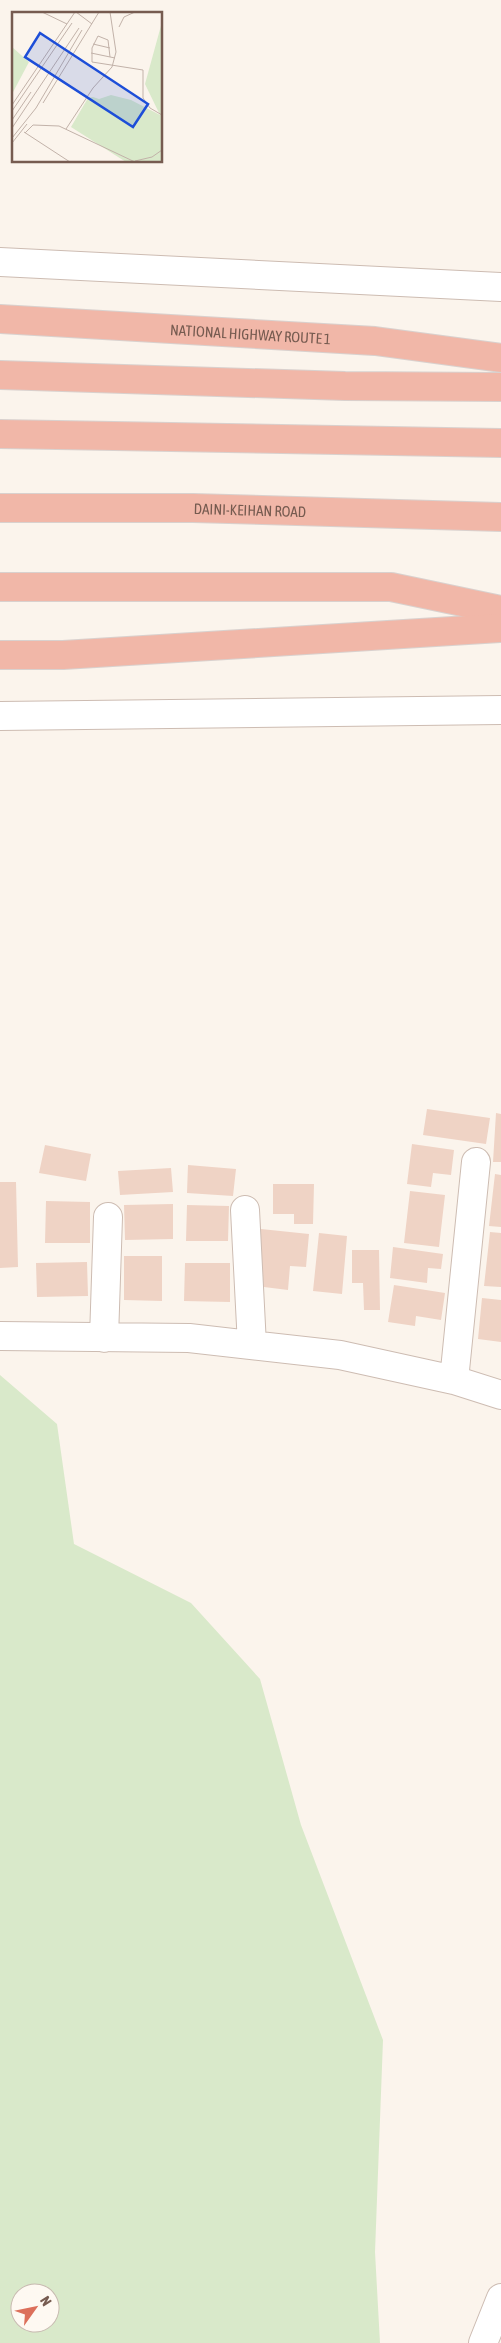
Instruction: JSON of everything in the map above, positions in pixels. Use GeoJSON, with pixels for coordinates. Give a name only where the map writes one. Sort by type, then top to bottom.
{"type":"FeatureCollection","features":[{"type":"Feature","properties":{"kind":"highway","name":"NATIONAL HIGHWAY ROUTE 1"},"geometry":{"type":"LineString","coordinates":[[0,320],[375,341],[501,358]]}},
{"type":"Feature","properties":{"kind":"highway"},"geometry":{"type":"LineString","coordinates":[[0,375],[345,386],[501,387]]}},
{"type":"Feature","properties":{"kind":"highway"},"geometry":{"type":"LineString","coordinates":[[0,434],[501,443]]}},
{"type":"Feature","properties":{"kind":"highway","name":"DAINI-KEIHAN ROAD"},"geometry":{"type":"LineString","coordinates":[[0,508],[193,508],[501,517]]}},
{"type":"Feature","properties":{"kind":"highway"},"geometry":{"type":"LineString","coordinates":[[0,587],[391,587],[501,610]]}},
{"type":"Feature","properties":{"kind":"highway"},"geometry":{"type":"LineString","coordinates":[[0,655],[63,655],[501,628]]}},
{"type":"Feature","properties":{"kind":"street"},"geometry":{"type":"LineString","coordinates":[[0,262],[501,287]]}},
{"type":"Feature","properties":{"kind":"street"},"geometry":{"type":"LineString","coordinates":[[0,716],[501,710]]}},
{"type":"Feature","properties":{"kind":"street"},"geometry":{"type":"LineString","coordinates":[[454,1380],[476,1162]]}},
{"type":"Feature","properties":{"kind":"street"},"geometry":{"type":"LineString","coordinates":[[245,1210],[252,1345]]}},
{"type":"Feature","properties":{"kind":"street"},"geometry":{"type":"LineString","coordinates":[[104,1338],[108,1217]]}},
{"type":"Feature","properties":{"kind":"street"},"geometry":{"type":"LineString","coordinates":[[0,1336],[190,1338],[340,1355],[454,1380],[501,1395]]}},
{"type":"Feature","properties":{"kind":"street"},"geometry":{"type":"LineString","coordinates":[[483,2343],[501,2298]]}},
{"type":"Feature","properties":{"kind":"green space"},"geometry":{"type":"Polygon","coordinates":[[[0,1375],[57,1424],[74,1544],[191,1603],[260,1679],[301,1825],[383,2040],[375,2252],[380,2343],[0,2343],[0,1375]]]}},
{"type":"Feature","properties":{"kind":"building"},"geometry":{"type":"Polygon","coordinates":[[[427,1109],[490,1118],[486,1144],[423,1135],[427,1109]]]}},
{"type":"Feature","properties":{"kind":"building"},"geometry":{"type":"Polygon","coordinates":[[[496,1113],[501,1114],[501,1162],[493,1162],[496,1113]]]}},
{"type":"Feature","properties":{"kind":"building"},"geometry":{"type":"Polygon","coordinates":[[[412,1144],[454,1150],[451,1175],[433,1173],[431,1187],[407,1184],[412,1144]]]}},
{"type":"Feature","properties":{"kind":"building"},"geometry":{"type":"Polygon","coordinates":[[[45,1145],[91,1154],[86,1181],[39,1173],[45,1145]]]}},
{"type":"Feature","properties":{"kind":"building"},"geometry":{"type":"Polygon","coordinates":[[[188,1165],[236,1169],[233,1196],[187,1193],[188,1165]]]}},
{"type":"Feature","properties":{"kind":"building"},"geometry":{"type":"Polygon","coordinates":[[[171,1168],[173,1192],[120,1195],[118,1171],[171,1168]]]}},
{"type":"Feature","properties":{"kind":"building"},"geometry":{"type":"Polygon","coordinates":[[[495,1174],[501,1175],[501,1227],[489,1226],[495,1174]]]}},
{"type":"Feature","properties":{"kind":"building"},"geometry":{"type":"Polygon","coordinates":[[[0,1182],[16,1182],[18,1267],[0,1268],[0,1182]]]}},
{"type":"Feature","properties":{"kind":"building"},"geometry":{"type":"Polygon","coordinates":[[[273,1184],[314,1184],[313,1224],[294,1224],[294,1214],[273,1214],[273,1184]]]}},
{"type":"Feature","properties":{"kind":"building"},"geometry":{"type":"Polygon","coordinates":[[[410,1191],[445,1195],[439,1247],[404,1243],[410,1191]]]}},
{"type":"Feature","properties":{"kind":"building"},"geometry":{"type":"Polygon","coordinates":[[[46,1201],[90,1202],[90,1243],[45,1243],[46,1201]]]}},
{"type":"Feature","properties":{"kind":"building"},"geometry":{"type":"Polygon","coordinates":[[[173,1204],[173,1239],[125,1240],[124,1205],[173,1204]]]}},
{"type":"Feature","properties":{"kind":"building"},"geometry":{"type":"Polygon","coordinates":[[[187,1205],[229,1206],[228,1241],[186,1241],[187,1205]]]}},
{"type":"Feature","properties":{"kind":"building"},"geometry":{"type":"Polygon","coordinates":[[[261,1229],[309,1234],[306,1267],[290,1266],[288,1290],[256,1286],[261,1229]]]}},
{"type":"Feature","properties":{"kind":"building"},"geometry":{"type":"Polygon","coordinates":[[[490,1232],[501,1233],[501,1287],[484,1286],[490,1232]]]}},
{"type":"Feature","properties":{"kind":"building"},"geometry":{"type":"Polygon","coordinates":[[[319,1233],[347,1236],[342,1294],[313,1291],[319,1233]]]}},
{"type":"Feature","properties":{"kind":"building"},"geometry":{"type":"Polygon","coordinates":[[[393,1247],[443,1254],[441,1269],[428,1268],[427,1283],[390,1278],[393,1247]]]}},
{"type":"Feature","properties":{"kind":"building"},"geometry":{"type":"Polygon","coordinates":[[[352,1250],[379,1250],[380,1310],[364,1310],[363,1283],[352,1283],[352,1250]]]}},
{"type":"Feature","properties":{"kind":"building"},"geometry":{"type":"Polygon","coordinates":[[[124,1256],[162,1256],[162,1301],[124,1300],[124,1256]]]}},
{"type":"Feature","properties":{"kind":"building"},"geometry":{"type":"Polygon","coordinates":[[[87,1262],[88,1296],[37,1297],[36,1263],[87,1262]]]}},
{"type":"Feature","properties":{"kind":"building"},"geometry":{"type":"Polygon","coordinates":[[[185,1263],[230,1263],[230,1302],[184,1301],[185,1263]]]}},
{"type":"Feature","properties":{"kind":"building"},"geometry":{"type":"Polygon","coordinates":[[[394,1285],[445,1293],[441,1320],[416,1316],[415,1326],[388,1322],[394,1285]]]}},
{"type":"Feature","properties":{"kind":"building"},"geometry":{"type":"Polygon","coordinates":[[[482,1298],[501,1300],[501,1342],[478,1339],[482,1298]]]}}]}
